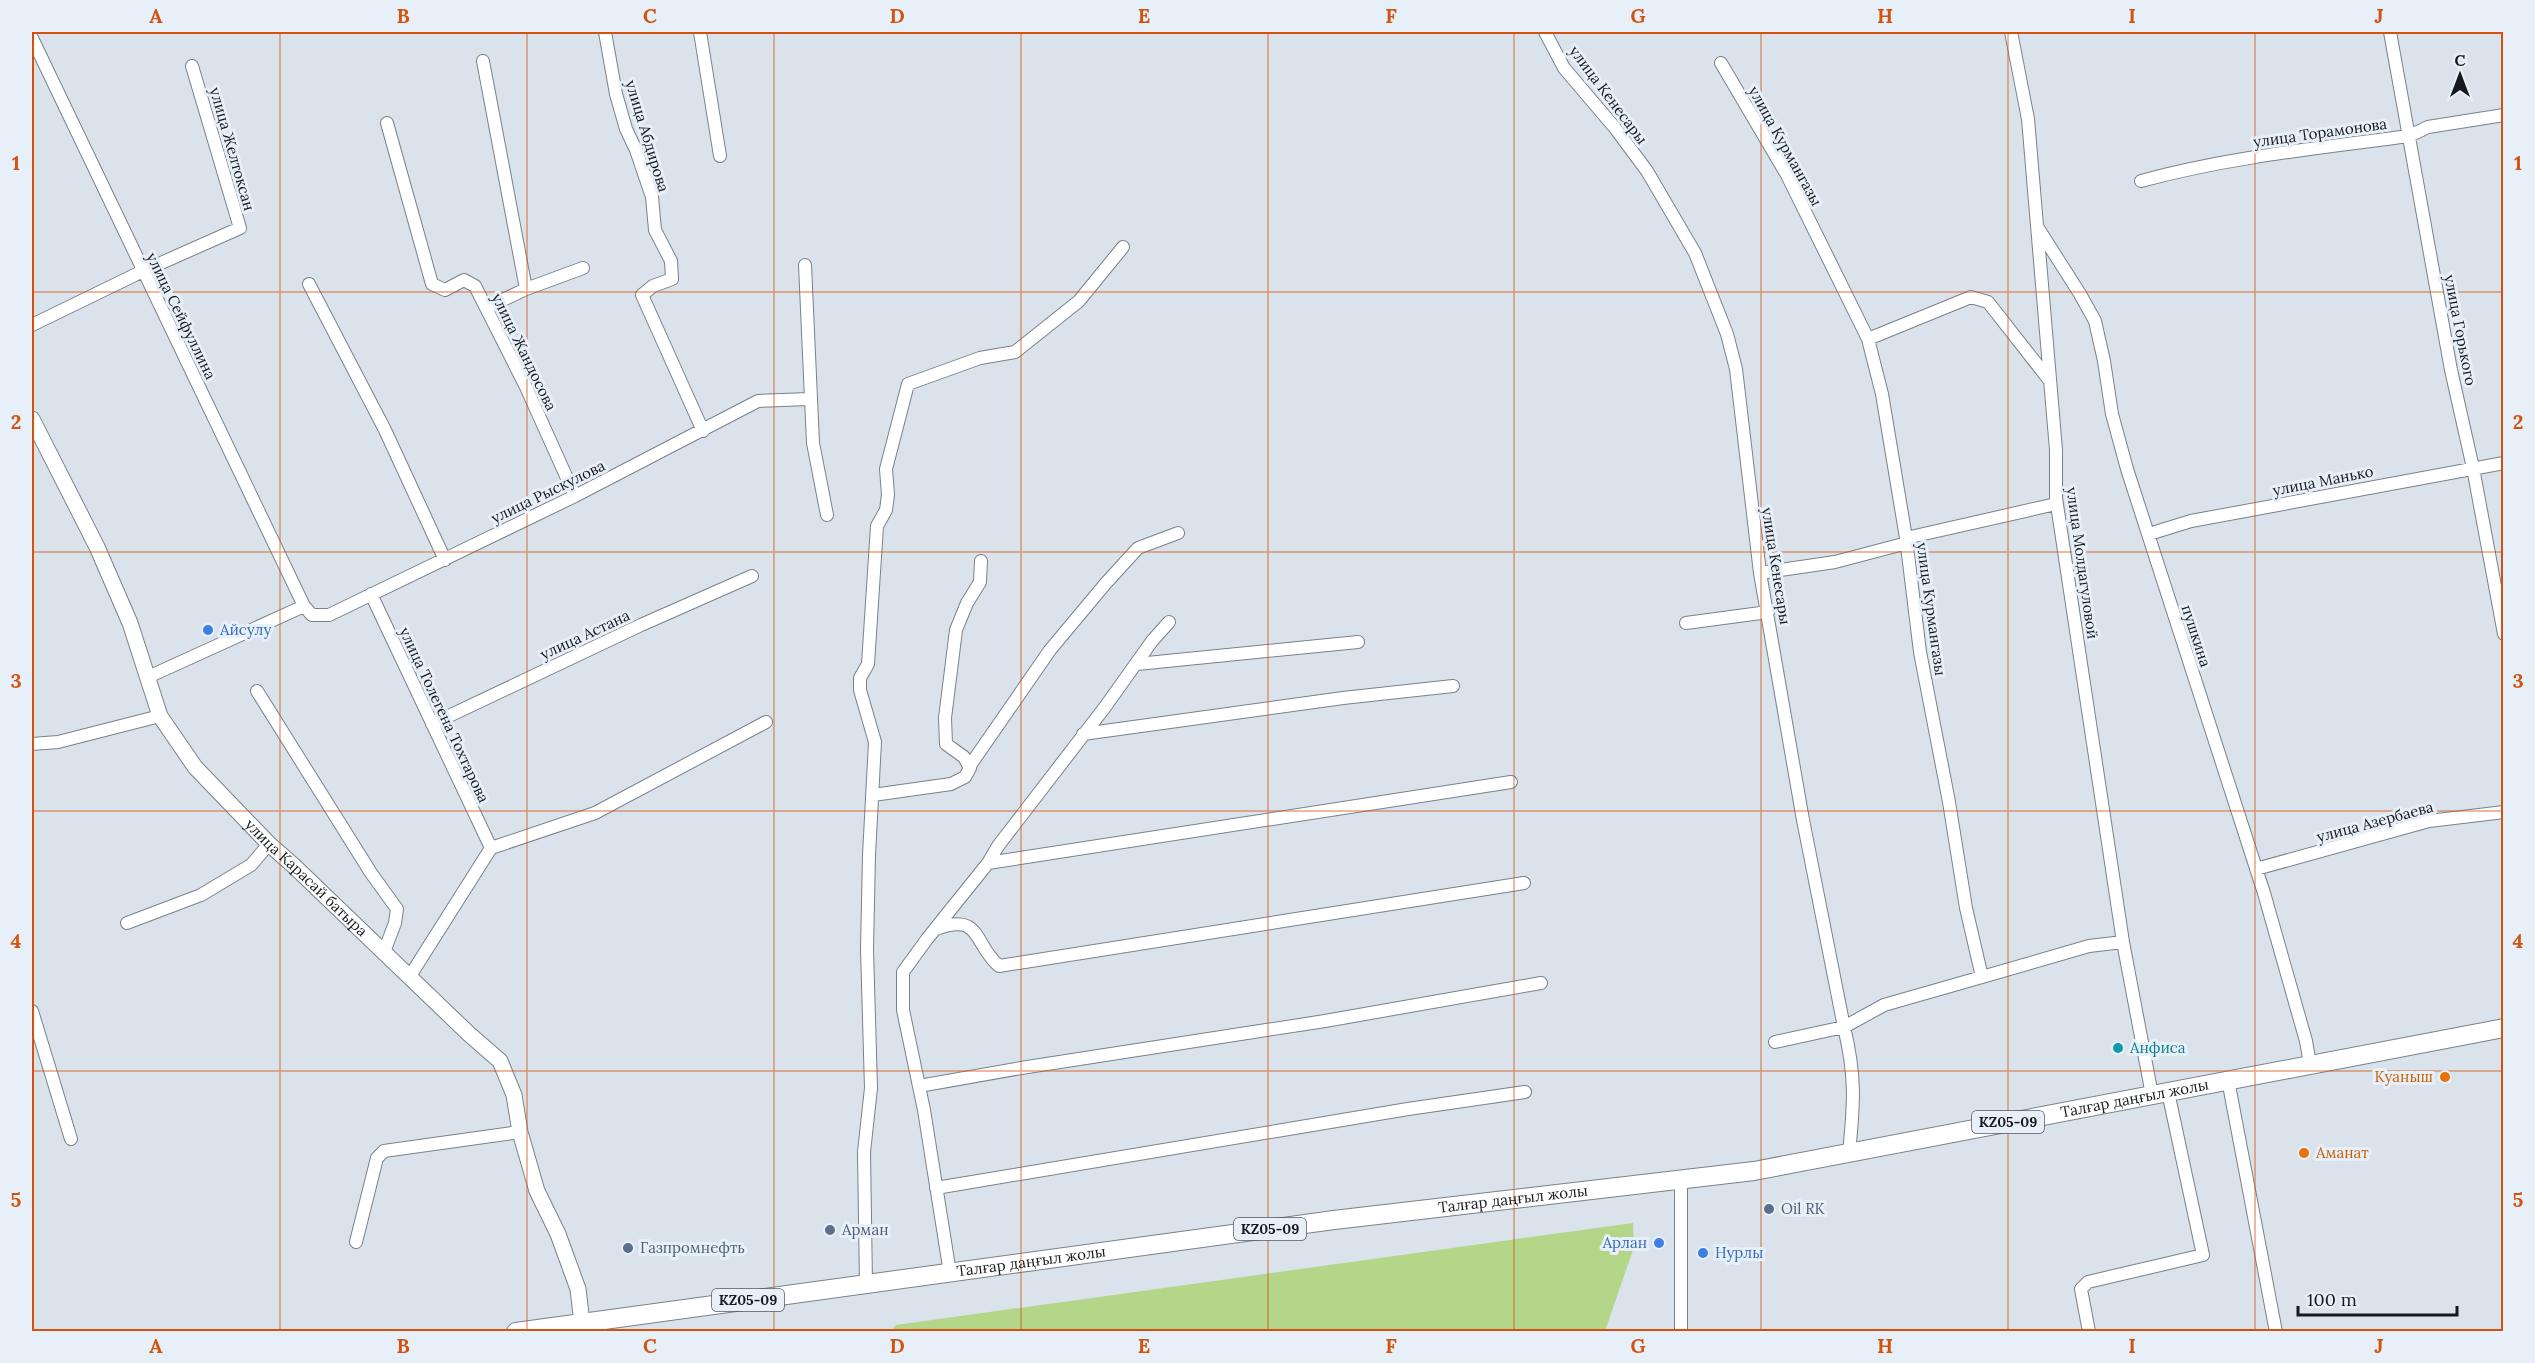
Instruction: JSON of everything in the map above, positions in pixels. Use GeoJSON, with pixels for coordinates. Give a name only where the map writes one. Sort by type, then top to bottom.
{"type":"FeatureCollection","features":[{"type":"Feature","properties":{"kind":"main road","name":"Талғар даңғыл жолы"},"geometry":{"type":"LineString","coordinates":[[516,1332],[582,1327],[860,1285],[1334,1220],[1754,1171],[2504,1028]]}},
{"type":"Feature","properties":{"kind":"street","name":"улица Абдирова"},"geometry":{"type":"LineString","coordinates":[[605,32],[616,94],[626,129],[636,150],[652,197],[655,230],[671,261],[672,279],[653,286],[642,295],[703,431]]}},
{"type":"Feature","properties":{"kind":"street"},"geometry":{"type":"LineString","coordinates":[[699,32],[720,156]]}},
{"type":"Feature","properties":{"kind":"street","name":"улица Кенесары"},"geometry":{"type":"LineString","coordinates":[[1545,32],[1564,68],[1615,128],[1647,171],[1695,253],[1727,334],[1736,369],[1760,573],[1803,820],[1852,1061],[1854,1094],[1848,1153]]}},
{"type":"Feature","properties":{"kind":"street","name":"улица Молдагуловой"},"geometry":{"type":"LineString","coordinates":[[2011,32],[2028,119],[2056,450],[2056,504],[2123,942],[2203,1255],[2088,1282],[2082,1289],[2089,1332]]}},
{"type":"Feature","properties":{"kind":"street","name":"улица Горького"},"geometry":{"type":"LineString","coordinates":[[2390,32],[2451,370],[2473,468],[2504,634]]}},
{"type":"Feature","properties":{"kind":"street","name":"улица Сейфуллина"},"geometry":{"type":"LineString","coordinates":[[32,38],[304,606]]}},
{"type":"Feature","properties":{"kind":"street"},"geometry":{"type":"LineString","coordinates":[[483,61],[526,290]]}},
{"type":"Feature","properties":{"kind":"street","name":"улица Курмангазы"},"geometry":{"type":"LineString","coordinates":[[1721,63],[1787,175],[1868,339],[1882,394],[1906,541],[1920,652],[1949,802],[1966,908],[1982,977]]}},
{"type":"Feature","properties":{"kind":"street","name":"улица Желтоксан"},"geometry":{"type":"LineString","coordinates":[[32,325],[143,271],[240,228],[192,66]]}},
{"type":"Feature","properties":{"kind":"street","name":"улица Торамонова"},"geometry":{"type":"LineString","coordinates":[[2141,182],[2188,168],[2256,156],[2409,136],[2428,127],[2504,115]]}},
{"type":"Feature","properties":{"kind":"street","name":"улица Жандосова"},"geometry":{"type":"LineString","coordinates":[[387,123],[432,284],[445,290],[464,280],[475,286],[526,387],[575,496]]}},
{"type":"Feature","properties":{"kind":"street","name":"пушкина"},"geometry":{"type":"LineString","coordinates":[[2037,226],[2095,321],[2112,414],[2127,469],[2256,869],[2288,975],[2310,1064]]}},
{"type":"Feature","properties":{"kind":"street"},"geometry":{"type":"LineString","coordinates":[[860,1285],[864,1152],[871,1088],[867,949],[875,742],[860,690],[860,678],[868,664],[877,526],[886,510],[888,495],[886,469],[908,384],[980,358],[1016,352],[1079,301],[1123,247]]}},
{"type":"Feature","properties":{"kind":"street"},"geometry":{"type":"LineString","coordinates":[[805,265],[809,399],[813,443],[826,515]]}},
{"type":"Feature","properties":{"kind":"street"},"geometry":{"type":"LineString","coordinates":[[486,308],[583,268]]}},
{"type":"Feature","properties":{"kind":"street"},"geometry":{"type":"LineString","coordinates":[[309,284],[384,430],[445,560]]}},
{"type":"Feature","properties":{"kind":"street"},"geometry":{"type":"LineString","coordinates":[[1868,339],[1971,297],[1988,302],[2050,381]]}},
{"type":"Feature","properties":{"kind":"street","name":"улица Рыскулова"},"geometry":{"type":"LineString","coordinates":[[304,606],[312,615],[329,615],[575,496],[758,401],[809,399]]}},
{"type":"Feature","properties":{"kind":"street","name":"улица Карасай батыра"},"geometry":{"type":"LineString","coordinates":[[32,419],[97,547],[130,623],[160,716],[195,767],[268,844],[500,1061],[514,1095],[520,1132],[537,1191],[558,1234],[578,1289],[582,1327]]}},
{"type":"Feature","properties":{"kind":"street","name":"улица Манько"},"geometry":{"type":"LineString","coordinates":[[2149,534],[2191,521],[2504,463]]}},
{"type":"Feature","properties":{"kind":"street"},"geometry":{"type":"LineString","coordinates":[[1760,573],[1834,562],[1906,541],[2056,504]]}},
{"type":"Feature","properties":{"kind":"street"},"geometry":{"type":"LineString","coordinates":[[873,795],[951,784],[965,777],[969,767],[1050,650],[1106,583],[1138,548],[1178,533]]}},
{"type":"Feature","properties":{"kind":"street"},"geometry":{"type":"LineString","coordinates":[[969,767],[964,757],[946,744],[945,718],[956,630],[967,603],[980,582],[981,561]]}},
{"type":"Feature","properties":{"kind":"street","name":"улица Астана"},"geometry":{"type":"LineString","coordinates":[[432,724],[752,576]]}},
{"type":"Feature","properties":{"kind":"street","name":"улица Толегена Тохтарова"},"geometry":{"type":"LineString","coordinates":[[371,594],[491,848]]}},
{"type":"Feature","properties":{"kind":"street"},"geometry":{"type":"LineString","coordinates":[[148,677],[304,606]]}},
{"type":"Feature","properties":{"kind":"street"},"geometry":{"type":"LineString","coordinates":[[1686,623],[1768,612]]}},
{"type":"Feature","properties":{"kind":"street"},"geometry":{"type":"LineString","coordinates":[[950,1273],[919,1086],[903,1010],[903,972],[1137,664],[1152,641],[1169,622]]}},
{"type":"Feature","properties":{"kind":"street"},"geometry":{"type":"LineString","coordinates":[[1137,664],[1358,642]]}},
{"type":"Feature","properties":{"kind":"street"},"geometry":{"type":"LineString","coordinates":[[1083,734],[1343,698],[1454,686]]}},
{"type":"Feature","properties":{"kind":"street"},"geometry":{"type":"LineString","coordinates":[[257,692],[365,864],[397,909],[395,923],[384,952]]}},
{"type":"Feature","properties":{"kind":"street"},"geometry":{"type":"LineString","coordinates":[[32,743],[58,742],[160,716]]}},
{"type":"Feature","properties":{"kind":"street"},"geometry":{"type":"LineString","coordinates":[[410,976],[491,848],[595,813],[766,722]]}},
{"type":"Feature","properties":{"kind":"street"},"geometry":{"type":"LineString","coordinates":[[988,862],[1511,782]]}},
{"type":"Feature","properties":{"kind":"street","name":"улица Азербаева"},"geometry":{"type":"LineString","coordinates":[[2256,869],[2429,821],[2504,812]]}},
{"type":"Feature","properties":{"kind":"street"},"geometry":{"type":"LineString","coordinates":[[127,923],[201,895],[250,865],[268,844]]}},
{"type":"Feature","properties":{"kind":"street"},"geometry":{"type":"LineString","coordinates":[[935,929],[959,923],[970,927],[992,960],[999,966],[1524,883]]}},
{"type":"Feature","properties":{"kind":"street"},"geometry":{"type":"LineString","coordinates":[[1775,1042],[1844,1028],[1884,1005],[2089,946],[2123,942]]}},
{"type":"Feature","properties":{"kind":"street"},"geometry":{"type":"LineString","coordinates":[[919,1086],[1324,1021],[1541,983]]}},
{"type":"Feature","properties":{"kind":"street"},"geometry":{"type":"LineString","coordinates":[[32,1011],[70,1139]]}},
{"type":"Feature","properties":{"kind":"street"},"geometry":{"type":"LineString","coordinates":[[2228,1080],[2276,1332]]}},
{"type":"Feature","properties":{"kind":"street"},"geometry":{"type":"LineString","coordinates":[[936,1188],[1397,1111],[1525,1092]]}},
{"type":"Feature","properties":{"kind":"street"},"geometry":{"type":"LineString","coordinates":[[356,1242],[377,1158],[384,1151],[520,1132]]}},
{"type":"Feature","properties":{"kind":"street"},"geometry":{"type":"LineString","coordinates":[[1681,1179],[1681,1332]]}},
{"type":"Feature","properties":{"kind":"green space"},"geometry":{"type":"Polygon","coordinates":[[[1633,1223],[1634,1247],[1605,1331],[891,1331],[896,1325],[1633,1223]]]}},
{"type":"Feature","properties":{"kind":"place","name":"Айсулу"},"geometry":{"type":"Point","coordinates":[208,630]}},
{"type":"Feature","properties":{"kind":"place","name":"Анфиса"},"geometry":{"type":"Point","coordinates":[2118,1048]}},
{"type":"Feature","properties":{"kind":"place","name":"Куаныш"},"geometry":{"type":"Point","coordinates":[2445,1077]}},
{"type":"Feature","properties":{"kind":"place","name":"Аманат"},"geometry":{"type":"Point","coordinates":[2304,1153]}},
{"type":"Feature","properties":{"kind":"place","name":"Oil RK"},"geometry":{"type":"Point","coordinates":[1769,1209]}},
{"type":"Feature","properties":{"kind":"place","name":"Арман"},"geometry":{"type":"Point","coordinates":[830,1230]}},
{"type":"Feature","properties":{"kind":"place","name":"Арлан"},"geometry":{"type":"Point","coordinates":[1659,1243]}},
{"type":"Feature","properties":{"kind":"place","name":"Газпромнефть"},"geometry":{"type":"Point","coordinates":[628,1248]}},
{"type":"Feature","properties":{"kind":"place","name":"Нурлы"},"geometry":{"type":"Point","coordinates":[1703,1253]}}]}
